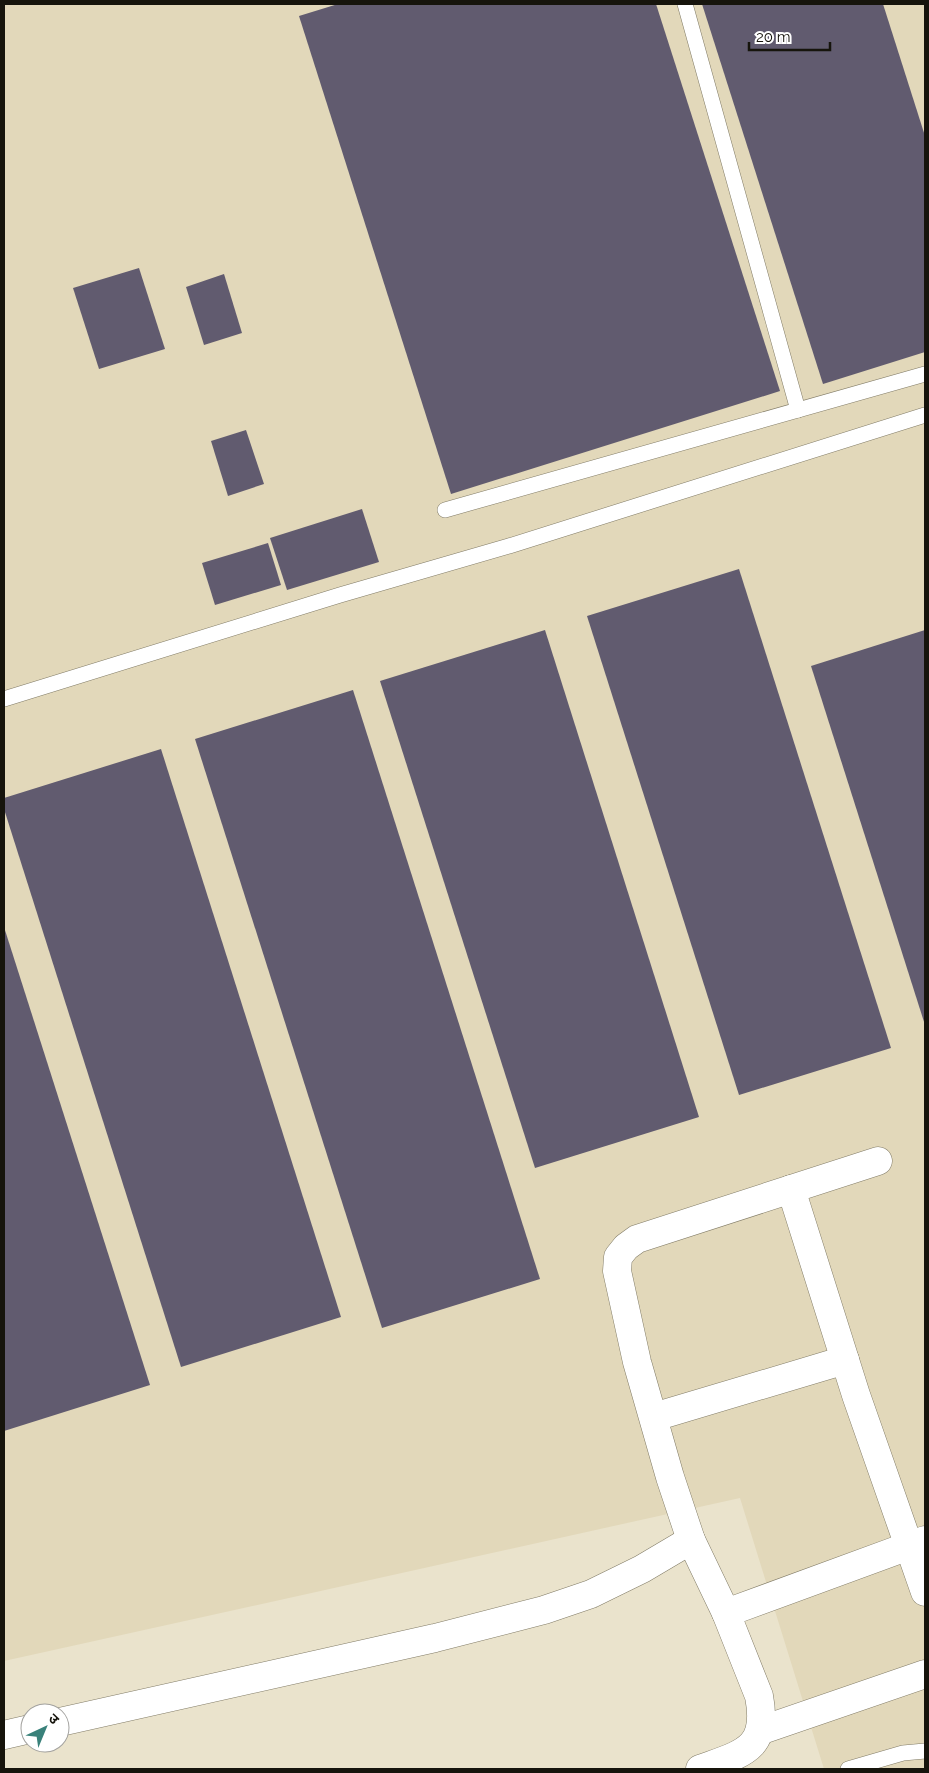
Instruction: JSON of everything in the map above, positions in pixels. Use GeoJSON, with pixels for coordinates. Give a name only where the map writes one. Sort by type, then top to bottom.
{"type":"FeatureCollection","features":[{"type":"Feature","properties":{"kind":"street"},"geometry":{"type":"LineString","coordinates":[[700,1769],[730,1758],[750,1747],[757,1740],[762,1730],[759,1696],[726,1613],[691,1540],[670,1477],[637,1362],[619,1284],[618,1257],[626,1247],[637,1239],[878,1161]]}},
{"type":"Feature","properties":{"kind":"street"},"geometry":{"type":"LineString","coordinates":[[791,1189],[845,1360],[917,1542],[925,1592]]}},
{"type":"Feature","properties":{"kind":"street"},"geometry":{"type":"LineString","coordinates":[[654,1417],[845,1360]]}},
{"type":"Feature","properties":{"kind":"street"},"geometry":{"type":"LineString","coordinates":[[70,1720],[435,1638],[535,1612],[591,1594],[642,1569],[691,1540]]}},
{"type":"Feature","properties":{"kind":"street"},"geometry":{"type":"LineString","coordinates":[[726,1613],[917,1542]]}},
{"type":"Feature","properties":{"kind":"street"},"geometry":{"type":"LineString","coordinates":[[762,1730],[925,1674]]}},
{"type":"Feature","properties":{"kind":"street"},"geometry":{"type":"LineString","coordinates":[[4,1735],[20,1731]]}},
{"type":"Feature","properties":{"kind":"lane"},"geometry":{"type":"LineString","coordinates":[[685,4],[798,410]]}},
{"type":"Feature","properties":{"kind":"lane"},"geometry":{"type":"LineString","coordinates":[[445,510],[925,374]]}},
{"type":"Feature","properties":{"kind":"lane"},"geometry":{"type":"LineString","coordinates":[[4,699],[340,595],[509,546],[925,415]]}},
{"type":"Feature","properties":{"kind":"lane"},"geometry":{"type":"LineString","coordinates":[[848,1769],[903,1753],[925,1751]]}},
{"type":"Feature","properties":{"kind":"shaded area"},"geometry":{"type":"Polygon","coordinates":[[[4,4],[925,4],[925,1769],[824,1769],[740,1498],[4,1661],[4,4]]]}},
{"type":"Feature","properties":{"kind":"building"},"geometry":{"type":"Polygon","coordinates":[[[338,4],[656,4],[780,391],[451,494],[299,16],[338,4]]]}},
{"type":"Feature","properties":{"kind":"building"},"geometry":{"type":"Polygon","coordinates":[[[702,4],[883,4],[925,136],[925,352],[823,384],[702,4]]]}},
{"type":"Feature","properties":{"kind":"building"},"geometry":{"type":"Polygon","coordinates":[[[139,268],[165,349],[99,369],[73,288],[139,268]]]}},
{"type":"Feature","properties":{"kind":"building"},"geometry":{"type":"Polygon","coordinates":[[[224,274],[242,333],[204,345],[186,287],[224,274]]]}},
{"type":"Feature","properties":{"kind":"building"},"geometry":{"type":"Polygon","coordinates":[[[246,430],[264,484],[228,496],[211,441],[246,430]]]}},
{"type":"Feature","properties":{"kind":"building"},"geometry":{"type":"Polygon","coordinates":[[[362,509],[379,562],[287,590],[270,538],[362,509]]]}},
{"type":"Feature","properties":{"kind":"building"},"geometry":{"type":"Polygon","coordinates":[[[268,543],[281,585],[215,605],[202,563],[268,543]]]}},
{"type":"Feature","properties":{"kind":"building"},"geometry":{"type":"Polygon","coordinates":[[[739,569],[891,1048],[739,1095],[587,616],[739,569]]]}},
{"type":"Feature","properties":{"kind":"building"},"geometry":{"type":"Polygon","coordinates":[[[545,630],[699,1117],[535,1168],[380,681],[545,630]]]}},
{"type":"Feature","properties":{"kind":"building"},"geometry":{"type":"Polygon","coordinates":[[[925,630],[925,1025],[811,666],[925,630]]]}},
{"type":"Feature","properties":{"kind":"building"},"geometry":{"type":"Polygon","coordinates":[[[353,690],[540,1279],[382,1328],[195,739],[353,690]]]}},
{"type":"Feature","properties":{"kind":"building"},"geometry":{"type":"Polygon","coordinates":[[[161,749],[341,1317],[181,1367],[4,809],[4,798],[161,749]]]}},
{"type":"Feature","properties":{"kind":"building"},"geometry":{"type":"Polygon","coordinates":[[[4,927],[150,1385],[4,1431],[4,927]]]}}]}
